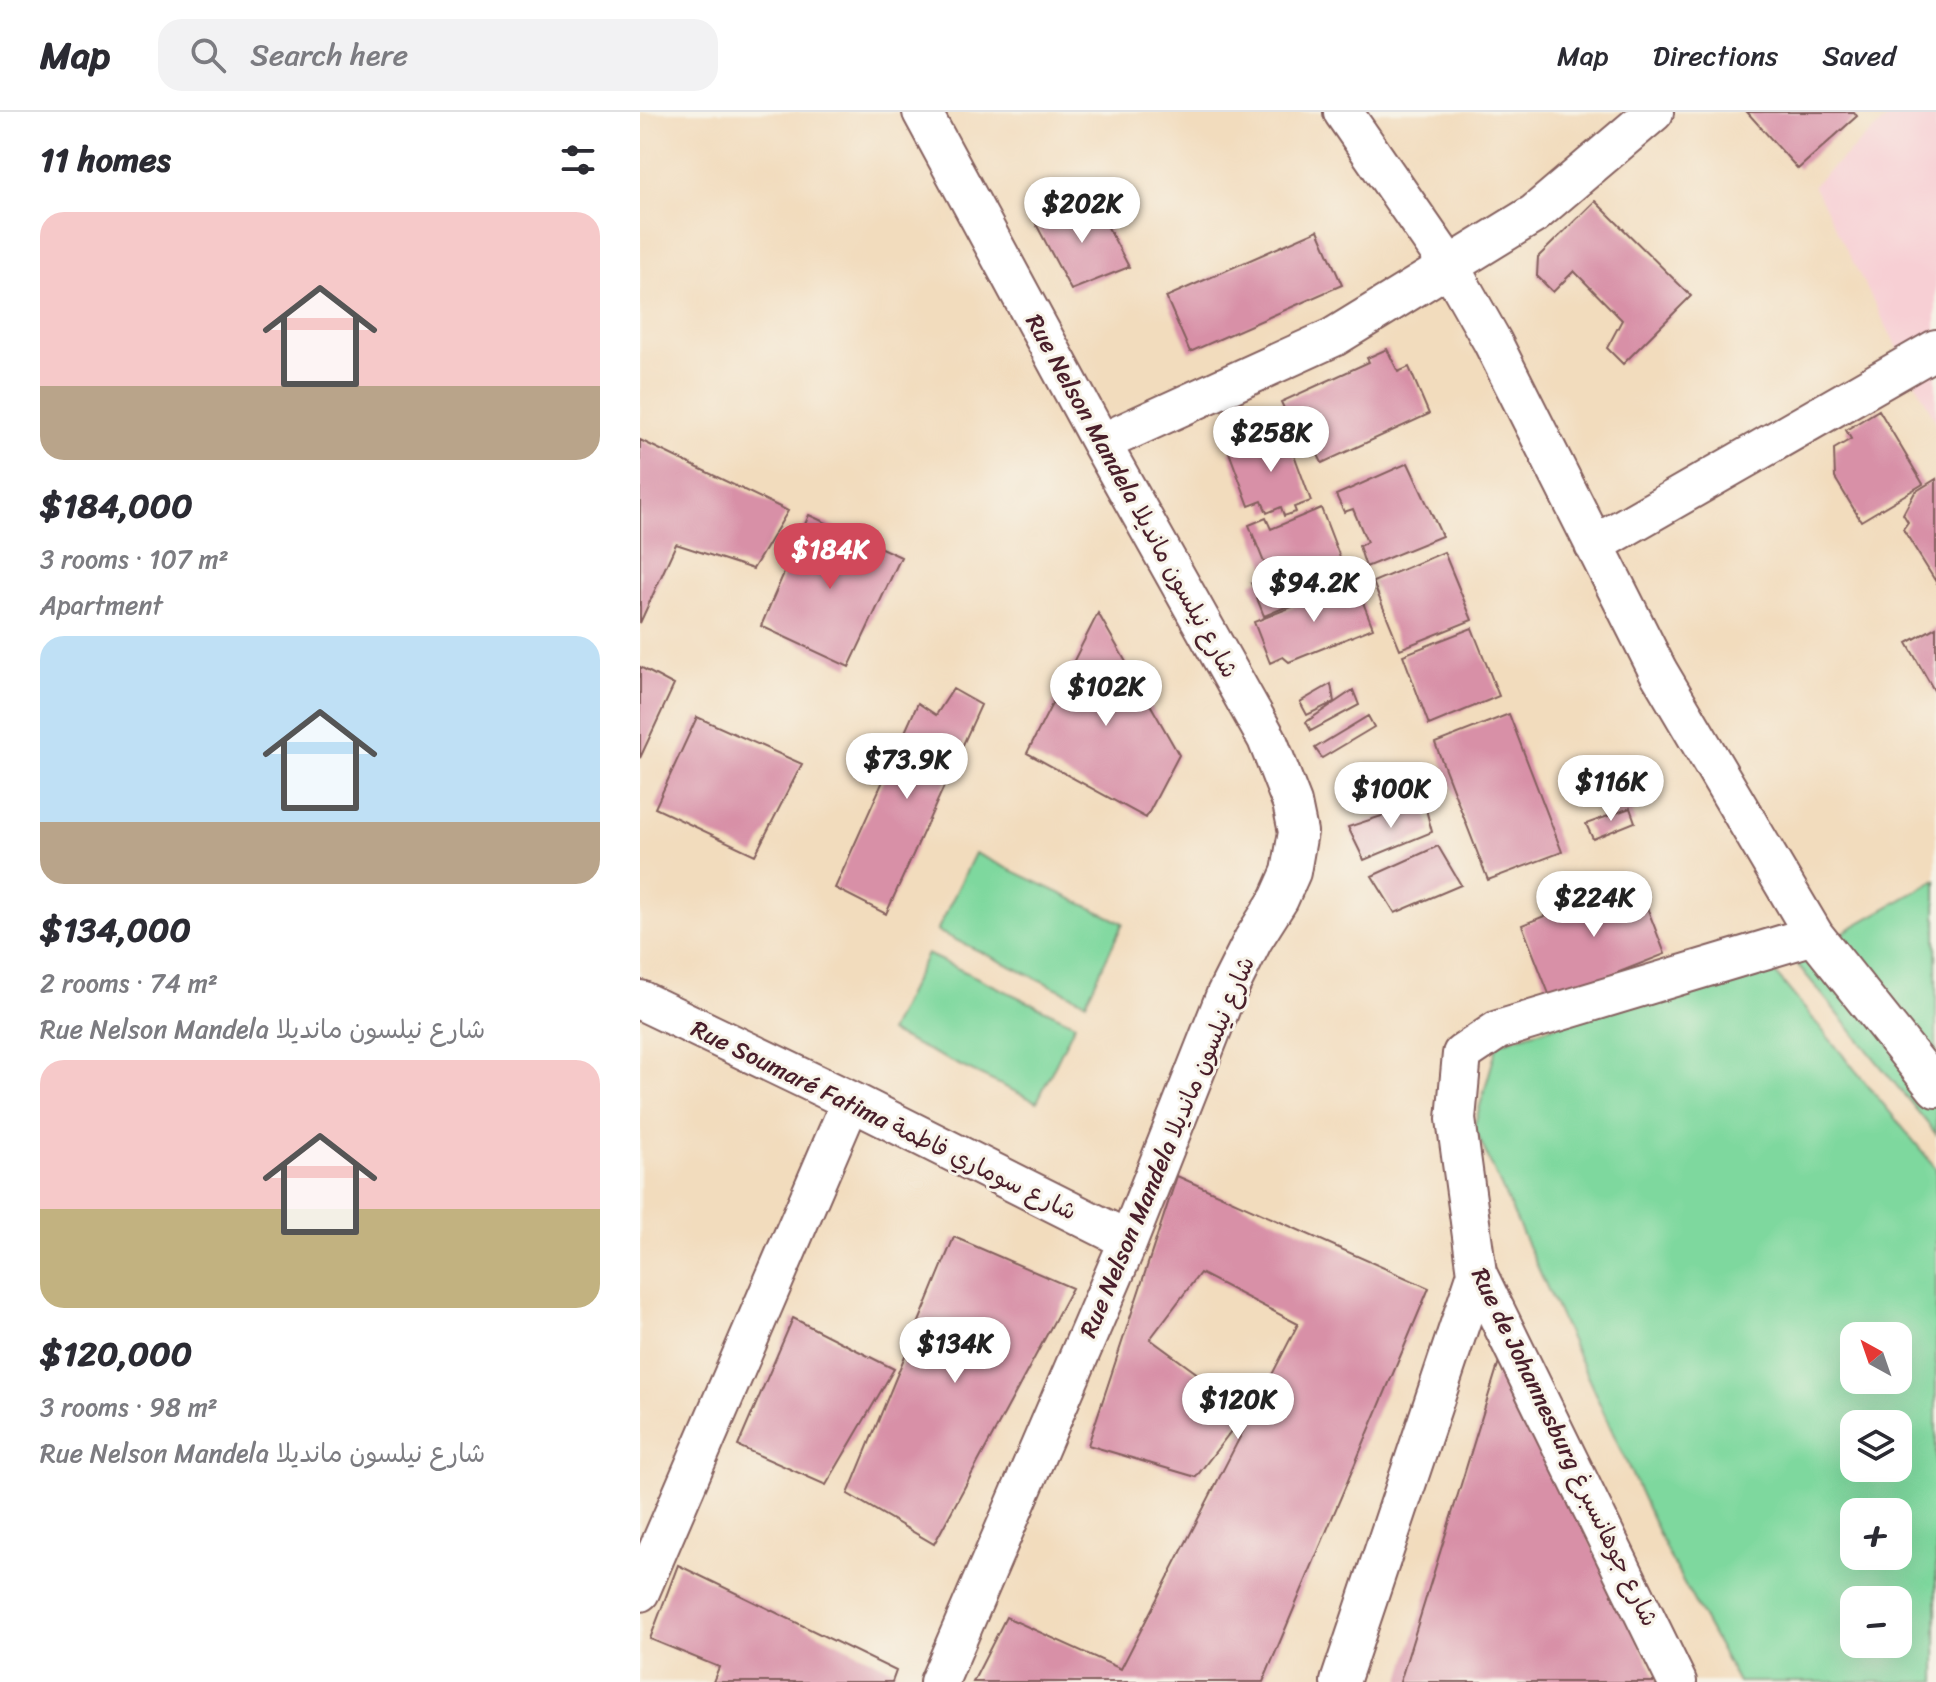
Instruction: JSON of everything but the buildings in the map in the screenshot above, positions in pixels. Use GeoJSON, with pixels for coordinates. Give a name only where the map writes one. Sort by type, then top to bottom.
{"type":"FeatureCollection","features":[{"type":"Feature","properties":{"kind":"street","name":"Rue Nelson Mandela شارع نيلسون مانديلا"},"geometry":{"type":"LineString","coordinates":[[922,112],[1101,443],[1267,739],[1292,803],[1298,832],[1291,872],[1221,1006],[1128,1240],[939,1682]]}},
{"type":"Feature","properties":{"kind":"street"},"geometry":{"type":"LineString","coordinates":[[1343,112],[1450,267],[1492,341],[1658,671],[1814,935],[1936,1088]]}},
{"type":"Feature","properties":{"kind":"street"},"geometry":{"type":"LineString","coordinates":[[1101,443],[1334,337],[1534,214],[1654,112]]}},
{"type":"Feature","properties":{"kind":"street"},"geometry":{"type":"LineString","coordinates":[[1594,545],[1936,349]]}},
{"type":"Feature","properties":{"kind":"street","name":"Rue de Johannesburg شارع جوهانسبرغ"},"geometry":{"type":"LineString","coordinates":[[1677,1682],[1477,1273],[1456,1119],[1462,1054],[1498,1030],[1814,935]]}},
{"type":"Feature","properties":{"kind":"street","name":"Rue Soumaré Fatima شارع سوماري فاطمة"},"geometry":{"type":"LineString","coordinates":[[640,1000],[851,1101],[1128,1240]]}},
{"type":"Feature","properties":{"kind":"street"},"geometry":{"type":"LineString","coordinates":[[640,1592],[851,1101]]}},
{"type":"Feature","properties":{"kind":"street"},"geometry":{"type":"LineString","coordinates":[[1340,1682],[1477,1273]]}},
{"type":"Feature","properties":{"kind":"shaded area"},"geometry":{"type":"Polygon","coordinates":[[[1894,112],[1936,112],[1936,422],[1813,185],[1894,112]]]}},
{"type":"Feature","properties":{"kind":"green space"},"geometry":{"type":"Polygon","coordinates":[[[975,853],[1123,923],[1086,1002],[937,931],[975,853]]]}},
{"type":"Feature","properties":{"kind":"green space"},"geometry":{"type":"Polygon","coordinates":[[[1936,880],[1936,1134],[1794,960],[1936,880]]]}},
{"type":"Feature","properties":{"kind":"green space"},"geometry":{"type":"Polygon","coordinates":[[[927,954],[1075,1024],[1037,1102],[889,1032],[927,954]]]}},
{"type":"Feature","properties":{"kind":"green space"},"geometry":{"type":"Polygon","coordinates":[[[1767,963],[1936,1168],[1936,1682],[1738,1682],[1668,1554],[1474,1127],[1498,1043],[1767,963]]]}}]}
